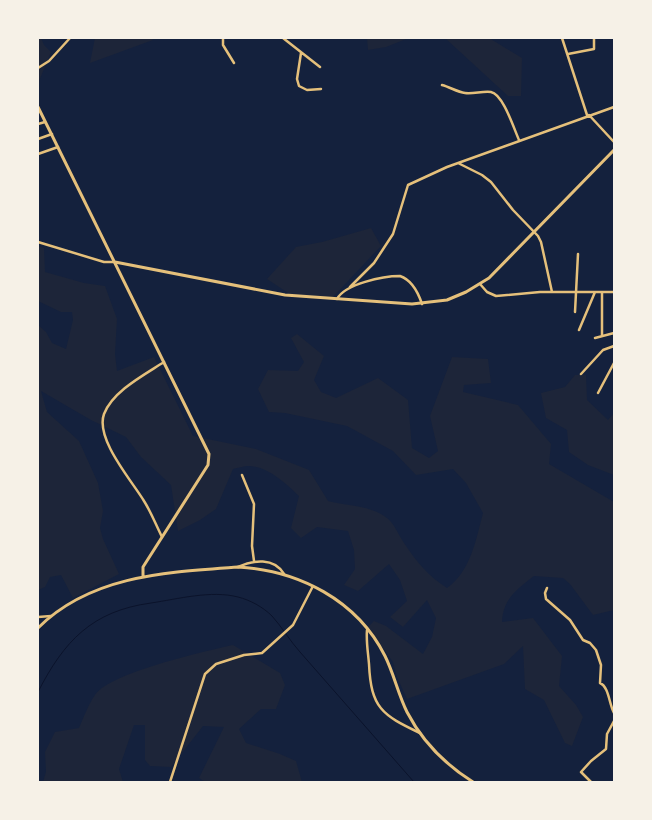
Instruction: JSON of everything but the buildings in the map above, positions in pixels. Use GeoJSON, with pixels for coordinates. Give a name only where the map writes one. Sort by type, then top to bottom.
{"type":"FeatureCollection","features":[{"type":"Feature","properties":{"kind":"street"},"geometry":{"type":"LineString","coordinates":[[38,68],[49,61],[70,38]]}},
{"type":"Feature","properties":{"kind":"street"},"geometry":{"type":"LineString","coordinates":[[223,38],[223,45],[234,63]]}},
{"type":"Feature","properties":{"kind":"street"},"geometry":{"type":"LineString","coordinates":[[283,38],[320,67]]}},
{"type":"Feature","properties":{"kind":"street"},"geometry":{"type":"LineString","coordinates":[[562,38],[588,115],[614,142]]}},
{"type":"Feature","properties":{"kind":"street"},"geometry":{"type":"LineString","coordinates":[[568,54],[594,49],[594,38]]}},
{"type":"Feature","properties":{"kind":"street"},"geometry":{"type":"LineString","coordinates":[[302,53],[297,79],[299,86],[307,90],[321,89]]}},
{"type":"Feature","properties":{"kind":"street"},"geometry":{"type":"LineString","coordinates":[[442,85],[452,87],[466,93],[492,92],[503,104],[519,140]]}},
{"type":"Feature","properties":{"kind":"street"},"geometry":{"type":"LineString","coordinates":[[337,299],[340,293],[350,287],[378,258],[393,234],[408,184],[519,140],[614,107]]}},
{"type":"Feature","properties":{"kind":"street"},"geometry":{"type":"LineString","coordinates":[[38,108],[209,454],[209,460],[192,491],[143,567],[143,577]]}},
{"type":"Feature","properties":{"kind":"street"},"geometry":{"type":"LineString","coordinates":[[38,124],[45,122]]}},
{"type":"Feature","properties":{"kind":"street"},"geometry":{"type":"LineString","coordinates":[[38,139],[52,134]]}},
{"type":"Feature","properties":{"kind":"street"},"geometry":{"type":"LineString","coordinates":[[38,154],[58,147]]}},
{"type":"Feature","properties":{"kind":"street"},"geometry":{"type":"LineString","coordinates":[[38,242],[104,262],[115,262],[259,291],[337,299],[422,304],[446,300],[480,284],[500,268],[614,150]]}},
{"type":"Feature","properties":{"kind":"street"},"geometry":{"type":"LineString","coordinates":[[458,163],[482,175],[491,182],[541,242],[552,292]]}},
{"type":"Feature","properties":{"kind":"street"},"geometry":{"type":"LineString","coordinates":[[575,312],[578,254]]}},
{"type":"Feature","properties":{"kind":"street"},"geometry":{"type":"LineString","coordinates":[[350,287],[400,276],[405,278],[419,294],[422,304]]}},
{"type":"Feature","properties":{"kind":"street"},"geometry":{"type":"LineString","coordinates":[[480,284],[487,292],[496,296],[576,291],[614,292]]}},
{"type":"Feature","properties":{"kind":"street"},"geometry":{"type":"LineString","coordinates":[[579,330],[595,292]]}},
{"type":"Feature","properties":{"kind":"street"},"geometry":{"type":"LineString","coordinates":[[602,292],[602,336]]}},
{"type":"Feature","properties":{"kind":"street"},"geometry":{"type":"LineString","coordinates":[[595,338],[614,333]]}},
{"type":"Feature","properties":{"kind":"street"},"geometry":{"type":"LineString","coordinates":[[581,374],[603,350],[614,346]]}},
{"type":"Feature","properties":{"kind":"street"},"geometry":{"type":"LineString","coordinates":[[162,537],[144,500],[114,456],[103,428],[103,420],[112,401],[124,390],[164,362]]}},
{"type":"Feature","properties":{"kind":"street"},"geometry":{"type":"LineString","coordinates":[[598,393],[614,363]]}},
{"type":"Feature","properties":{"kind":"street"},"geometry":{"type":"LineString","coordinates":[[242,475],[254,504],[252,546],[254,561]]}},
{"type":"Feature","properties":{"kind":"street"},"geometry":{"type":"LineString","coordinates":[[238,567],[254,561],[263,561],[281,569],[284,574]]}},
{"type":"Feature","properties":{"kind":"street"},"geometry":{"type":"LineString","coordinates":[[38,628],[51,616],[79,598],[93,591],[130,579],[238,567],[256,568],[284,574],[313,586],[334,598],[345,606],[367,630],[384,654],[408,713],[422,735],[432,748],[449,765],[473,782]]}},
{"type":"Feature","properties":{"kind":"street"},"geometry":{"type":"LineString","coordinates":[[170,782],[205,674],[216,664],[244,655],[262,654],[293,625],[313,586]]}},
{"type":"Feature","properties":{"kind":"street"},"geometry":{"type":"LineString","coordinates":[[547,588],[545,593],[546,599],[570,620],[583,640],[590,643],[596,650],[600,665],[600,683],[607,689],[610,705],[614,713]]}},
{"type":"Feature","properties":{"kind":"street"},"geometry":{"type":"LineString","coordinates":[[38,617],[51,616]]}},
{"type":"Feature","properties":{"kind":"street"},"geometry":{"type":"LineString","coordinates":[[367,630],[370,689],[377,705],[388,716],[422,735]]}},
{"type":"Feature","properties":{"kind":"street"},"geometry":{"type":"LineString","coordinates":[[591,782],[581,772],[590,761],[606,749],[607,734],[614,721]]}},
{"type":"Feature","properties":{"kind":"shaded area"},"geometry":{"type":"Polygon","coordinates":[[[38,38],[41,38],[44,45],[51,52],[39,81],[38,38]]]}},
{"type":"Feature","properties":{"kind":"shaded area"},"geometry":{"type":"Polygon","coordinates":[[[95,38],[152,38],[153,40],[90,63],[95,38]]]}},
{"type":"Feature","properties":{"kind":"shaded area"},"geometry":{"type":"Polygon","coordinates":[[[367,38],[406,39],[386,47],[368,50],[367,38]]]}},
{"type":"Feature","properties":{"kind":"shaded area"},"geometry":{"type":"Polygon","coordinates":[[[445,38],[489,38],[522,58],[521,96],[508,96],[445,38]]]}},
{"type":"Feature","properties":{"kind":"shaded area"},"geometry":{"type":"Polygon","coordinates":[[[371,228],[381,246],[332,298],[291,295],[267,279],[296,247],[322,242],[371,228]]]}},
{"type":"Feature","properties":{"kind":"shaded area"},"geometry":{"type":"Polygon","coordinates":[[[38,246],[44,248],[45,272],[84,283],[105,286],[117,319],[115,354],[117,371],[154,357],[193,436],[256,449],[309,470],[328,501],[366,508],[387,518],[392,523],[418,562],[428,573],[447,588],[462,573],[467,564],[475,544],[483,513],[466,483],[453,469],[416,475],[393,451],[347,426],[285,413],[269,412],[258,389],[268,370],[298,371],[304,362],[291,338],[297,334],[324,356],[314,380],[321,392],[336,398],[378,378],[408,400],[412,448],[429,458],[438,451],[430,416],[452,357],[488,359],[491,383],[464,385],[463,392],[518,405],[551,444],[549,464],[614,502],[614,610],[593,615],[570,584],[563,578],[534,576],[512,595],[503,614],[502,622],[533,618],[562,656],[559,686],[576,705],[583,717],[572,746],[565,743],[544,700],[525,689],[523,646],[504,664],[407,699],[397,677],[393,662],[368,627],[374,621],[386,626],[423,654],[432,637],[436,618],[427,600],[403,627],[390,617],[407,601],[400,580],[389,564],[358,591],[344,585],[355,569],[354,550],[348,531],[317,527],[301,538],[291,528],[299,496],[276,476],[255,467],[246,466],[233,469],[216,509],[200,520],[178,531],[171,485],[141,457],[126,437],[91,420],[41,391],[47,412],[79,441],[98,483],[103,511],[100,528],[103,539],[119,574],[73,598],[61,575],[50,577],[45,587],[38,590],[38,325],[46,332],[52,343],[66,349],[73,320],[72,312],[61,312],[38,301],[38,246]]]}},
{"type":"Feature","properties":{"kind":"shaded area"},"geometry":{"type":"Polygon","coordinates":[[[575,375],[586,375],[587,400],[608,420],[614,413],[614,475],[588,465],[569,452],[567,430],[546,418],[541,393],[565,387],[575,375]]]}},
{"type":"Feature","properties":{"kind":"shaded area"},"geometry":{"type":"Polygon","coordinates":[[[233,645],[280,673],[285,685],[276,709],[261,709],[239,729],[246,743],[296,761],[302,782],[205,782],[199,778],[224,727],[203,726],[171,767],[150,766],[145,760],[145,725],[134,725],[119,769],[123,782],[43,782],[46,772],[45,752],[55,732],[79,728],[95,695],[104,687],[138,671],[159,664],[233,645]]]}},
{"type":"Feature","properties":{"kind":"waterway"},"geometry":{"type":"LineString","coordinates":[[38,692],[58,658],[82,631],[96,621],[112,613],[130,607],[194,596],[217,594],[238,597],[256,604],[272,616],[296,648],[414,782]]}}]}
